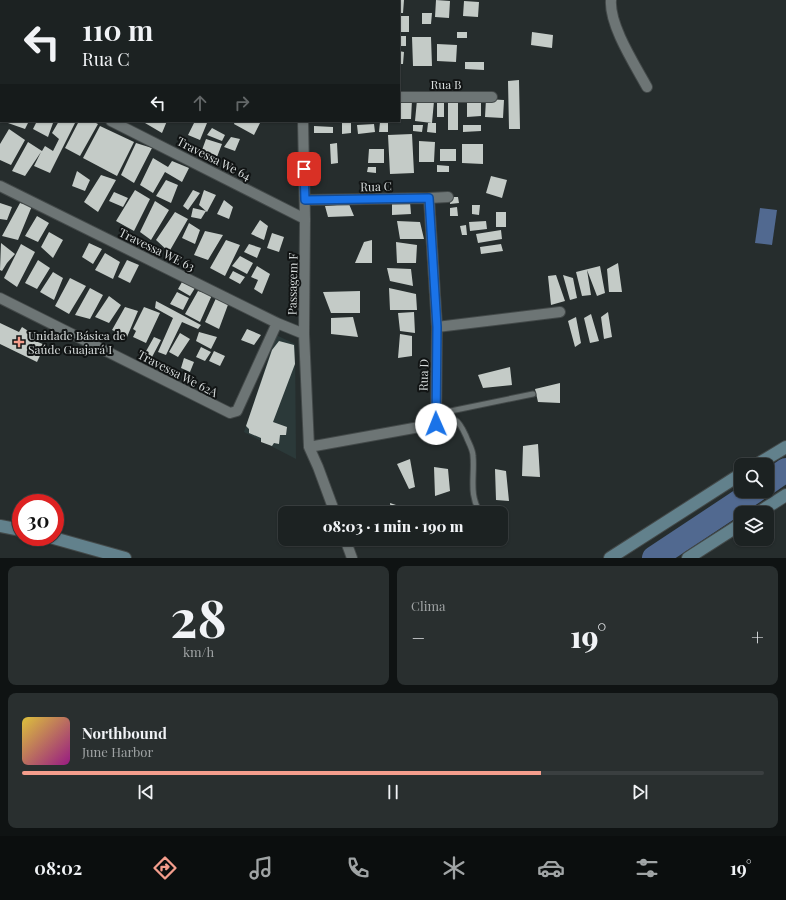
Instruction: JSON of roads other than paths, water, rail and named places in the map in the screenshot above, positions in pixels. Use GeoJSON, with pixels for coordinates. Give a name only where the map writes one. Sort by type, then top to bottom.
{"type":"FeatureCollection","features":[{"type":"Feature","properties":{"kind":"main road"},"geometry":{"type":"LineString","coordinates":[[768,458],[786,447]]}},
{"type":"Feature","properties":{"kind":"main road"},"geometry":{"type":"LineString","coordinates":[[610,558],[734,478]]}},
{"type":"Feature","properties":{"kind":"main road"},"geometry":{"type":"LineString","coordinates":[[769,506],[786,495]]}},
{"type":"Feature","properties":{"kind":"main road"},"geometry":{"type":"LineString","coordinates":[[0,526],[12,528]]}},
{"type":"Feature","properties":{"kind":"main road"},"geometry":{"type":"LineString","coordinates":[[688,558],[734,528]]}},
{"type":"Feature","properties":{"kind":"main road"},"geometry":{"type":"LineString","coordinates":[[64,541],[125,558]]}},
{"type":"Feature","properties":{"kind":"street"},"geometry":{"type":"LineString","coordinates":[[611,0],[612,15],[618,31],[647,87]]}},
{"type":"Feature","properties":{"kind":"street","name":"Rua B"},"geometry":{"type":"LineString","coordinates":[[400,97],[492,97]]}},
{"type":"Feature","properties":{"kind":"street","name":"Travessa We 64"},"geometry":{"type":"LineString","coordinates":[[114,122],[305,219]]}},
{"type":"Feature","properties":{"kind":"street","name":"Passagem F"},"geometry":{"type":"LineString","coordinates":[[303,122],[305,200],[304,334],[309,447]]}},
{"type":"Feature","properties":{"kind":"street","name":"Travessa WE 63"},"geometry":{"type":"LineString","coordinates":[[0,186],[277,323],[304,334]]}},
{"type":"Feature","properties":{"kind":"street","name":"Rua C"},"geometry":{"type":"LineString","coordinates":[[305,200],[429,198],[448,196]]}},
{"type":"Feature","properties":{"kind":"street","name":"Rua D"},"geometry":{"type":"LineString","coordinates":[[429,198],[437,327],[435,416]]}},
{"type":"Feature","properties":{"kind":"street","name":"Travessa We 62A"},"geometry":{"type":"LineString","coordinates":[[0,298],[230,413],[237,411],[277,323]]}},
{"type":"Feature","properties":{"kind":"street"},"geometry":{"type":"LineString","coordinates":[[437,327],[560,312]]}},
{"type":"Feature","properties":{"kind":"street"},"geometry":{"type":"LineString","coordinates":[[332,506],[309,447],[436,424],[435,416]]}},
{"type":"Feature","properties":{"kind":"street"},"geometry":{"type":"LineString","coordinates":[[348,546],[352,558]]}},
{"type":"Feature","properties":{"kind":"lane"},"geometry":{"type":"LineString","coordinates":[[435,416],[533,394]]}},
{"type":"Feature","properties":{"kind":"lane"},"geometry":{"type":"LineString","coordinates":[[435,416],[454,418],[461,425],[474,454],[473,499],[476,506]]}},
{"type":"Feature","properties":{"kind":"water"},"geometry":{"type":"Polygon","coordinates":[[[760,208],[777,210],[772,245],[755,243],[760,208]]]}},
{"type":"Feature","properties":{"kind":"waterway"},"geometry":{"type":"LineString","coordinates":[[774,478],[786,470]]}},
{"type":"Feature","properties":{"kind":"waterway"},"geometry":{"type":"LineString","coordinates":[[654,558],[744,498]]}},
{"type":"Feature","properties":{"kind":"place","name":"Unidade Básica de Saúde Guajará I"},"geometry":{"type":"Point","coordinates":[19,342]}}]}
